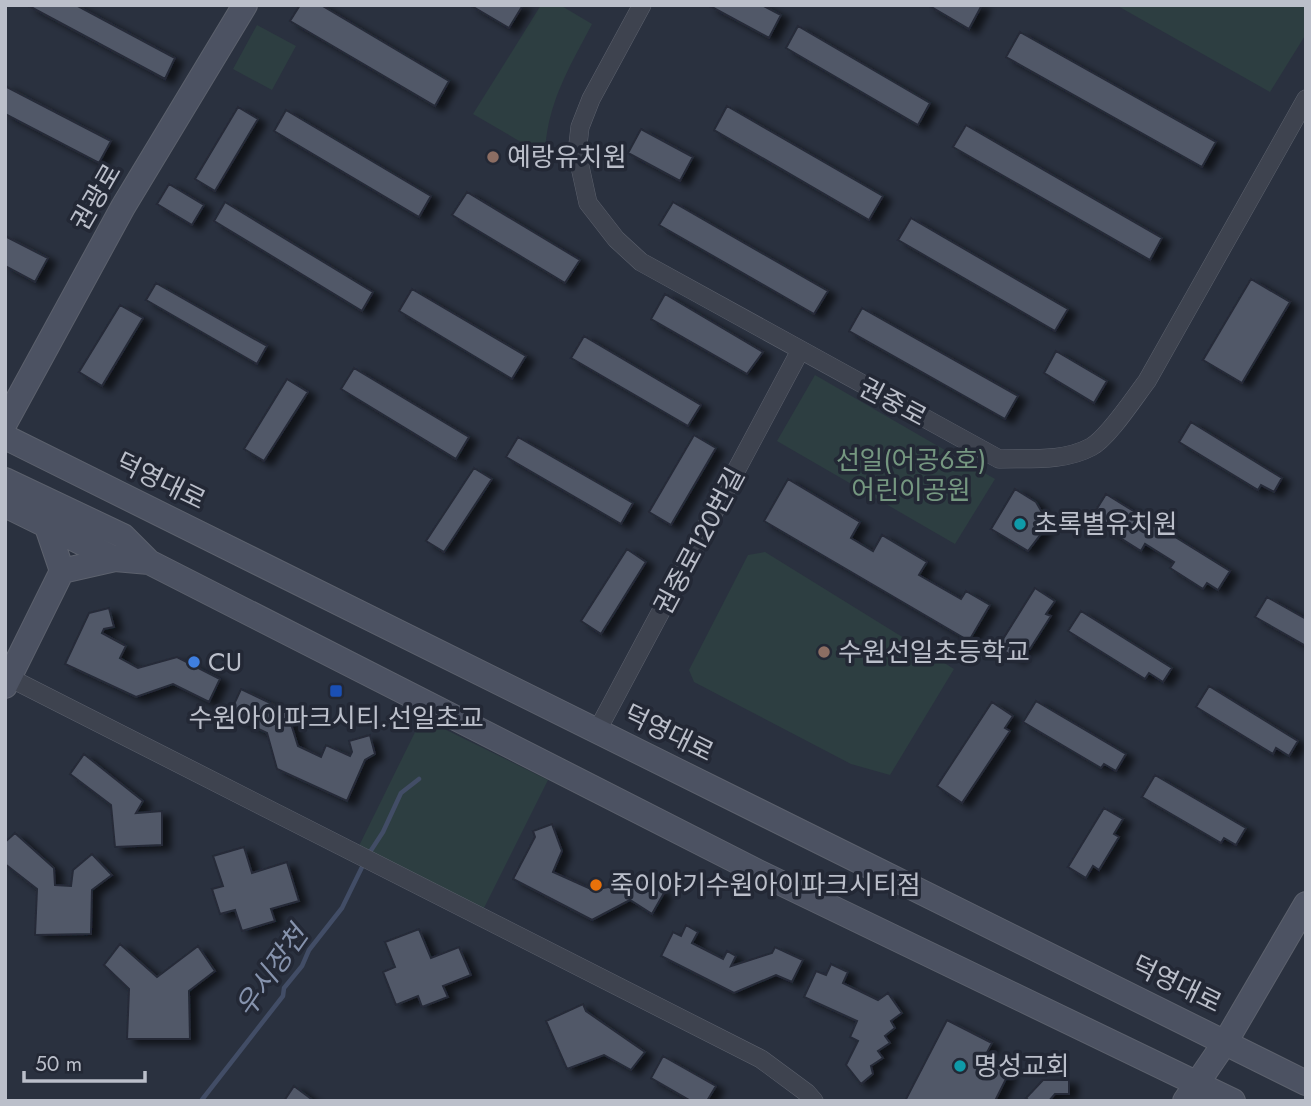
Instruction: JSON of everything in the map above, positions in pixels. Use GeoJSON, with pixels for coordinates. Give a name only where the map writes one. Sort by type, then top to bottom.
{"type":"FeatureCollection","features":[{"type":"Feature","properties":{"kind":"main road","name":"권광로"},"geometry":{"type":"LineString","coordinates":[[5,423],[123,207],[245,5]]}},
{"type":"Feature","properties":{"kind":"main road","name":"덕영대로"},"geometry":{"type":"LineString","coordinates":[[5,437],[1306,1083]]}},
{"type":"Feature","properties":{"kind":"main road"},"geometry":{"type":"LineString","coordinates":[[5,480],[123,536],[149,562],[1191,1091],[1233,1101]]}},
{"type":"Feature","properties":{"kind":"main road"},"geometry":{"type":"LineString","coordinates":[[5,505],[116,559]]}},
{"type":"Feature","properties":{"kind":"main road"},"geometry":{"type":"LineString","coordinates":[[8,682],[62,570],[46,524]]}},
{"type":"Feature","properties":{"kind":"main road"},"geometry":{"type":"LineString","coordinates":[[62,570],[116,559],[149,562]]}},
{"type":"Feature","properties":{"kind":"main road"},"geometry":{"type":"LineString","coordinates":[[1191,1091],[1226,1041],[1306,904]]}},
{"type":"Feature","properties":{"kind":"street","name":"권중로"},"geometry":{"type":"LineString","coordinates":[[637,7],[591,99],[580,127],[577,153],[588,203],[616,239],[641,262],[999,459],[1062,457],[1093,447],[1122,414],[1147,380],[1299,127],[1306,99]]}},
{"type":"Feature","properties":{"kind":"street","name":"권중로120번길"},"geometry":{"type":"LineString","coordinates":[[597,731],[800,351]]}},
{"type":"Feature","properties":{"kind":"street"},"geometry":{"type":"LineString","coordinates":[[8,682],[761,1059],[814,1101]]}},
{"type":"Feature","properties":{"kind":"green space"},"geometry":{"type":"Polygon","coordinates":[[[541,5],[560,5],[592,24],[554,103],[546,137],[545,156],[473,114],[541,5]]]}},
{"type":"Feature","properties":{"kind":"green space"},"geometry":{"type":"Polygon","coordinates":[[[1116,5],[1306,5],[1306,34],[1270,92],[1116,5]]]}},
{"type":"Feature","properties":{"kind":"green space"},"geometry":{"type":"Polygon","coordinates":[[[257,25],[296,46],[272,90],[233,69],[257,25]]]}},
{"type":"Feature","properties":{"kind":"green space","name":"선일(어공6호) 어린이공원"},"geometry":{"type":"Polygon","coordinates":[[[815,375],[995,479],[955,544],[777,441],[815,375]]]}},
{"type":"Feature","properties":{"kind":"green space"},"geometry":{"type":"Polygon","coordinates":[[[765,552],[954,669],[890,775],[851,764],[694,682],[689,670],[748,555],[765,552]]]}},
{"type":"Feature","properties":{"kind":"green space"},"geometry":{"type":"Polygon","coordinates":[[[422,718],[548,780],[483,910],[358,848],[422,718]]]}},
{"type":"Feature","properties":{"kind":"building"},"geometry":{"type":"Polygon","coordinates":[[[27,5],[76,5],[175,58],[165,79],[27,5]]]}},
{"type":"Feature","properties":{"kind":"building"},"geometry":{"type":"Polygon","coordinates":[[[300,5],[321,5],[449,81],[435,106],[290,21],[300,5]]]}},
{"type":"Feature","properties":{"kind":"building"},"geometry":{"type":"Polygon","coordinates":[[[470,5],[523,5],[509,28],[470,5]]]}},
{"type":"Feature","properties":{"kind":"building"},"geometry":{"type":"Polygon","coordinates":[[[708,5],[762,5],[781,15],[769,38],[708,5]]]}},
{"type":"Feature","properties":{"kind":"building"},"geometry":{"type":"Polygon","coordinates":[[[928,5],[982,5],[969,29],[928,5]]]}},
{"type":"Feature","properties":{"kind":"building"},"geometry":{"type":"Polygon","coordinates":[[[798,26],[930,103],[918,125],[786,48],[798,26]]]}},
{"type":"Feature","properties":{"kind":"building"},"geometry":{"type":"Polygon","coordinates":[[[1020,32],[1216,142],[1202,167],[1006,57],[1020,32]]]}},
{"type":"Feature","properties":{"kind":"building"},"geometry":{"type":"Polygon","coordinates":[[[5,86],[111,141],[99,163],[5,114],[5,86]]]}},
{"type":"Feature","properties":{"kind":"building"},"geometry":{"type":"Polygon","coordinates":[[[727,106],[883,196],[869,220],[714,130],[727,106]]]}},
{"type":"Feature","properties":{"kind":"building"},"geometry":{"type":"Polygon","coordinates":[[[238,107],[258,119],[215,191],[195,179],[238,107]]]}},
{"type":"Feature","properties":{"kind":"building"},"geometry":{"type":"Polygon","coordinates":[[[286,110],[431,196],[419,217],[274,131],[286,110]]]}},
{"type":"Feature","properties":{"kind":"building"},"geometry":{"type":"Polygon","coordinates":[[[966,125],[1162,238],[1150,260],[953,147],[966,125]]]}},
{"type":"Feature","properties":{"kind":"building"},"geometry":{"type":"Polygon","coordinates":[[[641,129],[693,157],[680,181],[628,153],[641,129]]]}},
{"type":"Feature","properties":{"kind":"building"},"geometry":{"type":"Polygon","coordinates":[[[169,184],[204,205],[192,225],[157,204],[169,184]]]}},
{"type":"Feature","properties":{"kind":"building"},"geometry":{"type":"Polygon","coordinates":[[[467,192],[580,260],[565,283],[452,215],[467,192]]]}},
{"type":"Feature","properties":{"kind":"building"},"geometry":{"type":"Polygon","coordinates":[[[225,202],[373,292],[362,311],[214,221],[225,202]]]}},
{"type":"Feature","properties":{"kind":"building"},"geometry":{"type":"Polygon","coordinates":[[[673,202],[828,291],[814,314],[659,225],[673,202]]]}},
{"type":"Feature","properties":{"kind":"building"},"geometry":{"type":"Polygon","coordinates":[[[911,218],[1068,309],[1055,331],[898,240],[911,218]]]}},
{"type":"Feature","properties":{"kind":"building"},"geometry":{"type":"Polygon","coordinates":[[[5,236],[48,258],[35,282],[5,266],[5,236]]]}},
{"type":"Feature","properties":{"kind":"building"},"geometry":{"type":"Polygon","coordinates":[[[1251,279],[1290,302],[1242,383],[1203,360],[1251,279]]]}},
{"type":"Feature","properties":{"kind":"building"},"geometry":{"type":"Polygon","coordinates":[[[156,283],[267,346],[257,364],[146,300],[156,283]]]}},
{"type":"Feature","properties":{"kind":"building"},"geometry":{"type":"Polygon","coordinates":[[[412,289],[526,356],[512,379],[399,311],[412,289]]]}},
{"type":"Feature","properties":{"kind":"building"},"geometry":{"type":"Polygon","coordinates":[[[665,294],[763,352],[747,374],[651,319],[665,294]]]}},
{"type":"Feature","properties":{"kind":"building"},"geometry":{"type":"Polygon","coordinates":[[[120,305],[143,318],[102,386],[79,372],[120,305]]]}},
{"type":"Feature","properties":{"kind":"building"},"geometry":{"type":"Polygon","coordinates":[[[862,308],[1018,396],[1005,419],[849,331],[862,308]]]}},
{"type":"Feature","properties":{"kind":"building"},"geometry":{"type":"Polygon","coordinates":[[[584,336],[701,405],[688,426],[571,358],[584,336]]]}},
{"type":"Feature","properties":{"kind":"building"},"geometry":{"type":"Polygon","coordinates":[[[1056,351],[1107,381],[1094,403],[1044,373],[1056,351]]]}},
{"type":"Feature","properties":{"kind":"building"},"geometry":{"type":"Polygon","coordinates":[[[354,368],[469,437],[456,459],[341,389],[354,368]]]}},
{"type":"Feature","properties":{"kind":"building"},"geometry":{"type":"Polygon","coordinates":[[[287,379],[308,392],[264,461],[244,449],[287,379]]]}},
{"type":"Feature","properties":{"kind":"building"},"geometry":{"type":"Polygon","coordinates":[[[1191,422],[1282,478],[1274,492],[1261,485],[1258,490],[1179,442],[1191,422]]]}},
{"type":"Feature","properties":{"kind":"building"},"geometry":{"type":"Polygon","coordinates":[[[694,435],[716,448],[671,525],[649,512],[694,435]]]}},
{"type":"Feature","properties":{"kind":"building"},"geometry":{"type":"Polygon","coordinates":[[[518,437],[633,503],[621,524],[506,457],[518,437]]]}},
{"type":"Feature","properties":{"kind":"building"},"geometry":{"type":"Polygon","coordinates":[[[474,468],[492,479],[444,552],[426,541],[474,468]]]}},
{"type":"Feature","properties":{"kind":"building"},"geometry":{"type":"Polygon","coordinates":[[[788,479],[860,522],[851,538],[873,551],[882,535],[927,562],[919,575],[961,599],[966,591],[990,605],[969,641],[764,521],[788,479]]]}},
{"type":"Feature","properties":{"kind":"building","name":"초록별유치원"},"geometry":{"type":"Polygon","coordinates":[[[1015,489],[1036,502],[1046,519],[1044,530],[1028,551],[991,529],[1015,489]]]}},
{"type":"Feature","properties":{"kind":"building"},"geometry":{"type":"Polygon","coordinates":[[[1106,494],[1230,571],[1218,590],[1207,583],[1203,589],[1170,568],[1174,562],[1145,544],[1141,551],[1106,529],[1109,525],[1093,515],[1106,494]]]}},
{"type":"Feature","properties":{"kind":"building"},"geometry":{"type":"Polygon","coordinates":[[[627,549],[646,562],[601,634],[581,621],[627,549]]]}},
{"type":"Feature","properties":{"kind":"building"},"geometry":{"type":"Polygon","coordinates":[[[1035,588],[1055,601],[1046,614],[1051,616],[1030,649],[1025,646],[1017,659],[998,647],[1035,588]]]}},
{"type":"Feature","properties":{"kind":"building"},"geometry":{"type":"Polygon","coordinates":[[[1267,597],[1306,619],[1306,646],[1255,617],[1267,597]]]}},
{"type":"Feature","properties":{"kind":"building"},"geometry":{"type":"Polygon","coordinates":[[[109,608],[114,627],[104,629],[102,633],[126,646],[120,658],[138,668],[177,657],[220,679],[209,702],[173,684],[136,697],[65,664],[89,613],[109,608]]]}},
{"type":"Feature","properties":{"kind":"building"},"geometry":{"type":"Polygon","coordinates":[[[1081,611],[1172,668],[1163,682],[1149,673],[1145,679],[1068,631],[1081,611]]]}},
{"type":"Feature","properties":{"kind":"building"},"geometry":{"type":"Polygon","coordinates":[[[1209,686],[1298,741],[1289,756],[1276,748],[1273,754],[1196,707],[1209,686]]]}},
{"type":"Feature","properties":{"kind":"building"},"geometry":{"type":"Polygon","coordinates":[[[241,689],[287,711],[298,746],[321,757],[326,745],[350,756],[352,752],[349,741],[370,735],[375,754],[365,760],[347,801],[277,769],[267,733],[229,715],[241,689]]]}},
{"type":"Feature","properties":{"kind":"building"},"geometry":{"type":"Polygon","coordinates":[[[1036,701],[1126,754],[1116,771],[1104,764],[1101,768],[1023,722],[1036,701]]]}},
{"type":"Feature","properties":{"kind":"building"},"geometry":{"type":"Polygon","coordinates":[[[992,702],[1013,716],[1005,728],[1010,731],[962,803],[937,786],[992,702]]]}},
{"type":"Feature","properties":{"kind":"building"},"geometry":{"type":"Polygon","coordinates":[[[84,754],[143,801],[136,813],[162,811],[162,845],[115,847],[111,805],[70,774],[84,754]]]}},
{"type":"Feature","properties":{"kind":"building"},"geometry":{"type":"Polygon","coordinates":[[[1155,775],[1246,828],[1236,845],[1224,838],[1221,843],[1142,797],[1155,775]]]}},
{"type":"Feature","properties":{"kind":"building"},"geometry":{"type":"Polygon","coordinates":[[[1104,808],[1123,819],[1114,834],[1119,837],[1099,870],[1093,866],[1086,878],[1068,867],[1104,808]]]}},
{"type":"Feature","properties":{"kind":"building"},"geometry":{"type":"Polygon","coordinates":[[[552,824],[562,851],[553,872],[593,890],[634,882],[637,877],[664,893],[652,914],[630,900],[592,920],[513,879],[535,837],[533,831],[552,824]]]}},
{"type":"Feature","properties":{"kind":"building"},"geometry":{"type":"Polygon","coordinates":[[[15,833],[54,868],[55,885],[71,886],[73,870],[92,854],[112,875],[92,890],[91,934],[35,935],[37,889],[5,864],[5,842],[15,833]]]}},
{"type":"Feature","properties":{"kind":"building"},"geometry":{"type":"Polygon","coordinates":[[[244,847],[252,873],[287,862],[299,901],[271,909],[275,921],[242,931],[235,910],[220,914],[212,889],[223,886],[213,856],[244,847]]]}},
{"type":"Feature","properties":{"kind":"building"},"geometry":{"type":"Polygon","coordinates":[[[686,925],[698,932],[692,943],[723,959],[727,951],[736,956],[731,966],[772,953],[775,947],[803,960],[792,982],[776,975],[734,993],[661,956],[673,932],[681,936],[686,925]]]}},
{"type":"Feature","properties":{"kind":"building"},"geometry":{"type":"Polygon","coordinates":[[[419,929],[431,958],[459,947],[471,975],[443,986],[448,997],[422,1007],[418,996],[396,1005],[383,972],[395,967],[385,942],[419,929]]]}},
{"type":"Feature","properties":{"kind":"building"},"geometry":{"type":"Polygon","coordinates":[[[120,944],[157,977],[198,946],[215,971],[189,991],[190,1039],[127,1039],[129,989],[104,965],[120,944]]]}},
{"type":"Feature","properties":{"kind":"building"},"geometry":{"type":"Polygon","coordinates":[[[831,964],[848,972],[843,983],[878,1000],[888,993],[902,1013],[891,1021],[895,1028],[885,1036],[890,1043],[878,1051],[883,1058],[871,1066],[873,1074],[861,1084],[846,1065],[858,1041],[850,1037],[857,1021],[804,997],[816,971],[826,975],[831,964]]]}},
{"type":"Feature","properties":{"kind":"building"},"geometry":{"type":"Polygon","coordinates":[[[583,1004],[586,1011],[645,1052],[631,1070],[604,1055],[567,1069],[546,1021],[583,1004]]]}},
{"type":"Feature","properties":{"kind":"building","name":"명성교회"},"geometry":{"type":"Polygon","coordinates":[[[947,1020],[992,1043],[983,1060],[1009,1073],[995,1101],[905,1101],[947,1020]]]}},
{"type":"Feature","properties":{"kind":"building"},"geometry":{"type":"Polygon","coordinates":[[[663,1056],[716,1086],[707,1101],[691,1101],[651,1078],[663,1056]]]}},
{"type":"Feature","properties":{"kind":"building","name":"명성교회"},"geometry":{"type":"Polygon","coordinates":[[[1043,1080],[1069,1080],[1069,1094],[1055,1094],[1049,1101],[1029,1101],[1026,1098],[1043,1080]]]}},
{"type":"Feature","properties":{"kind":"building"},"geometry":{"type":"Polygon","coordinates":[[[294,1086],[314,1101],[284,1101],[294,1086]]]}},
{"type":"Feature","properties":{"kind":"waterway"},"geometry":{"type":"LineString","coordinates":[[368,855],[383,832],[401,793],[419,779]]}},
{"type":"Feature","properties":{"kind":"waterway","name":"우시장천"},"geometry":{"type":"LineString","coordinates":[[201,1101],[283,996],[284,988],[302,966],[309,950],[342,908],[364,863]]}},
{"type":"Feature","properties":{"kind":"place","name":"예랑유치원"},"geometry":{"type":"Point","coordinates":[493,157]}},
{"type":"Feature","properties":{"kind":"place","name":"초록별유치원"},"geometry":{"type":"Point","coordinates":[1020,524]}},
{"type":"Feature","properties":{"kind":"place","name":"수원선일초등학교"},"geometry":{"type":"Point","coordinates":[824,652]}},
{"type":"Feature","properties":{"kind":"place","name":"CU"},"geometry":{"type":"Point","coordinates":[194,662]}},
{"type":"Feature","properties":{"kind":"place","name":"수원아이파크시티.선일초교"},"geometry":{"type":"Point","coordinates":[336,691]}},
{"type":"Feature","properties":{"kind":"place","name":"죽이야기수원아이파크시티점"},"geometry":{"type":"Point","coordinates":[596,885]}},
{"type":"Feature","properties":{"kind":"place","name":"명성교회"},"geometry":{"type":"Point","coordinates":[960,1066]}}]}
